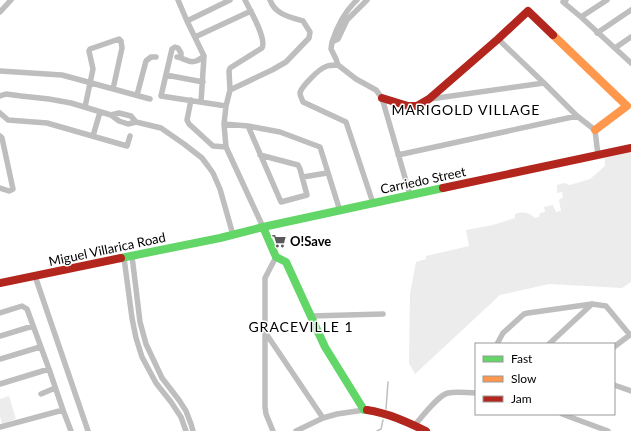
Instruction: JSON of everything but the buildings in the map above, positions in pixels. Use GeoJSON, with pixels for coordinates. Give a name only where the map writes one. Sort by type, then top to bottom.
{"type":"FeatureCollection","features":[{"type":"Feature","properties":{"kind":"main road"},"geometry":{"type":"LineString","coordinates":[[382,98],[408,106],[417,106],[429,99],[498,39],[528,10],[627,106],[595,130]]}},
{"type":"Feature","properties":{"kind":"main road","name":"Carriedo Street"},"geometry":{"type":"LineString","coordinates":[[220,238],[410,195],[631,148]]}},
{"type":"Feature","properties":{"kind":"main road"},"geometry":{"type":"LineString","coordinates":[[263,228],[276,257],[286,262],[325,347],[364,410],[375,411],[426,431]]}},
{"type":"Feature","properties":{"kind":"main road","name":"Miguel Villarica Road"},"geometry":{"type":"LineString","coordinates":[[0,283],[220,238]]}},
{"type":"Feature","properties":{"kind":"street"},"geometry":{"type":"LineString","coordinates":[[1,0],[5,7]]}},
{"type":"Feature","properties":{"kind":"street"},"geometry":{"type":"LineString","coordinates":[[0,12],[11,0]]}},
{"type":"Feature","properties":{"kind":"street"},"geometry":{"type":"LineString","coordinates":[[178,0],[204,56],[201,102]]}},
{"type":"Feature","properties":{"kind":"street"},"geometry":{"type":"LineString","coordinates":[[187,21],[230,0]]}},
{"type":"Feature","properties":{"kind":"street"},"geometry":{"type":"LineString","coordinates":[[245,0],[260,31],[263,47],[230,68],[230,90],[224,124],[226,147],[263,228]]}},
{"type":"Feature","properties":{"kind":"street"},"geometry":{"type":"LineString","coordinates":[[357,0],[352,4],[338,26],[330,49],[338,65],[356,79],[376,90],[382,98],[410,195]]}},
{"type":"Feature","properties":{"kind":"street"},"geometry":{"type":"LineString","coordinates":[[332,42],[338,39],[347,20],[367,0]]}},
{"type":"Feature","properties":{"kind":"street"},"geometry":{"type":"LineString","coordinates":[[566,0],[563,2],[582,17],[631,63]]}},
{"type":"Feature","properties":{"kind":"street"},"geometry":{"type":"LineString","coordinates":[[582,17],[606,0]]}},
{"type":"Feature","properties":{"kind":"street"},"geometry":{"type":"LineString","coordinates":[[230,90],[286,62],[309,38],[310,32],[303,21],[284,15],[271,2]]}},
{"type":"Feature","properties":{"kind":"street"},"geometry":{"type":"LineString","coordinates":[[598,33],[631,10]]}},
{"type":"Feature","properties":{"kind":"street"},"geometry":{"type":"LineString","coordinates":[[195,37],[251,11]]}},
{"type":"Feature","properties":{"kind":"street"},"geometry":{"type":"LineString","coordinates":[[614,48],[631,37]]}},
{"type":"Feature","properties":{"kind":"street"},"geometry":{"type":"LineString","coordinates":[[85,107],[93,69],[89,51],[90,49],[120,39],[122,48],[113,89]]}},
{"type":"Feature","properties":{"kind":"street"},"geometry":{"type":"LineString","coordinates":[[498,39],[577,116],[595,130],[598,155]]}},
{"type":"Feature","properties":{"kind":"street"},"geometry":{"type":"LineString","coordinates":[[180,57],[181,53],[178,48],[175,47],[172,49],[161,96],[226,106]]}},
{"type":"Feature","properties":{"kind":"street"},"geometry":{"type":"LineString","coordinates":[[171,58],[180,57],[193,62],[204,56]]}},
{"type":"Feature","properties":{"kind":"street"},"geometry":{"type":"LineString","coordinates":[[137,95],[146,61],[150,57],[156,57]]}},
{"type":"Feature","properties":{"kind":"street"},"geometry":{"type":"LineString","coordinates":[[338,65],[326,66],[322,68],[302,88],[300,92],[301,97],[303,102],[346,122],[372,204]]}},
{"type":"Feature","properties":{"kind":"street"},"geometry":{"type":"LineString","coordinates":[[0,71],[57,74],[150,99]]}},
{"type":"Feature","properties":{"kind":"street"},"geometry":{"type":"LineString","coordinates":[[166,75],[203,82]]}},
{"type":"Feature","properties":{"kind":"street"},"geometry":{"type":"LineString","coordinates":[[429,99],[544,83]]}},
{"type":"Feature","properties":{"kind":"street"},"geometry":{"type":"LineString","coordinates":[[0,96],[6,94],[71,103],[112,115],[119,121],[128,124],[136,122],[161,128],[202,158],[213,173],[220,189],[233,235]]}},
{"type":"Feature","properties":{"kind":"street"},"geometry":{"type":"LineString","coordinates":[[191,100],[187,120],[189,124],[213,146],[226,147]]}},
{"type":"Feature","properties":{"kind":"street"},"geometry":{"type":"LineString","coordinates":[[93,136],[100,112]]}},
{"type":"Feature","properties":{"kind":"street"},"geometry":{"type":"LineString","coordinates":[[0,113],[8,120],[47,123],[127,146],[130,136]]}},
{"type":"Feature","properties":{"kind":"street"},"geometry":{"type":"LineString","coordinates":[[398,155],[577,116]]}},
{"type":"Feature","properties":{"kind":"street"},"geometry":{"type":"LineString","coordinates":[[224,124],[248,126],[280,132],[320,147],[340,211]]}},
{"type":"Feature","properties":{"kind":"street"},"geometry":{"type":"LineString","coordinates":[[248,126],[260,155],[281,202],[307,195],[303,177],[298,165],[260,155]]}},
{"type":"Feature","properties":{"kind":"street"},"geometry":{"type":"LineString","coordinates":[[0,136],[2,138],[13,189],[9,191],[0,188]]}},
{"type":"Feature","properties":{"kind":"street"},"geometry":{"type":"LineString","coordinates":[[0,161],[7,162]]}},
{"type":"Feature","properties":{"kind":"street"},"geometry":{"type":"LineString","coordinates":[[303,177],[327,173]]}},
{"type":"Feature","properties":{"kind":"street"},"geometry":{"type":"LineString","coordinates":[[128,257],[132,318],[142,357],[156,383],[181,417],[186,431]]}},
{"type":"Feature","properties":{"kind":"street"},"geometry":{"type":"LineString","coordinates":[[128,257],[140,322],[146,344],[162,378],[186,411],[193,431]]}},
{"type":"Feature","properties":{"kind":"street"},"geometry":{"type":"LineString","coordinates":[[273,431],[266,414],[265,407],[265,278],[276,257]]}},
{"type":"Feature","properties":{"kind":"street"},"geometry":{"type":"LineString","coordinates":[[35,276],[88,431]]}},
{"type":"Feature","properties":{"kind":"street"},"geometry":{"type":"LineString","coordinates":[[550,343],[592,304]]}},
{"type":"Feature","properties":{"kind":"street"},"geometry":{"type":"LineString","coordinates":[[498,343],[503,333],[524,314],[592,304],[606,306],[630,334],[615,346]]}},
{"type":"Feature","properties":{"kind":"street"},"geometry":{"type":"LineString","coordinates":[[0,313],[22,306],[27,309],[71,431]]}},
{"type":"Feature","properties":{"kind":"street"},"geometry":{"type":"LineString","coordinates":[[311,316],[383,314]]}},
{"type":"Feature","properties":{"kind":"street"},"geometry":{"type":"LineString","coordinates":[[0,336],[33,326]]}},
{"type":"Feature","properties":{"kind":"street"},"geometry":{"type":"LineString","coordinates":[[265,332],[324,418]]}},
{"type":"Feature","properties":{"kind":"street"},"geometry":{"type":"LineString","coordinates":[[0,359],[40,347]]}},
{"type":"Feature","properties":{"kind":"street"},"geometry":{"type":"LineString","coordinates":[[0,384],[49,369]]}},
{"type":"Feature","properties":{"kind":"street"},"geometry":{"type":"LineString","coordinates":[[615,385],[628,390],[631,385]]}},
{"type":"Feature","properties":{"kind":"street"},"geometry":{"type":"LineString","coordinates":[[41,394],[55,388]]}},
{"type":"Feature","properties":{"kind":"street"},"geometry":{"type":"LineString","coordinates":[[414,426],[438,398],[447,393],[475,393]]}},
{"type":"Feature","properties":{"kind":"street"},"geometry":{"type":"LineString","coordinates":[[0,428],[63,410]]}},
{"type":"Feature","properties":{"kind":"street"},"geometry":{"type":"LineString","coordinates":[[296,431],[324,418],[337,414],[364,410]]}},
{"type":"Feature","properties":{"kind":"street"},"geometry":{"type":"LineString","coordinates":[[565,415],[608,431]]}},
{"type":"Feature","properties":{"kind":"shaded area"},"geometry":{"type":"Polygon","coordinates":[[[630,152],[631,282],[622,288],[549,284],[500,295],[415,374],[409,363],[410,294],[416,262],[426,259],[426,256],[469,246],[466,230],[493,225],[515,218],[515,214],[518,213],[526,213],[535,218],[539,217],[540,213],[545,212],[544,207],[553,205],[556,212],[561,211],[559,200],[563,197],[562,192],[557,193],[557,185],[564,183],[570,185],[590,179],[605,166],[605,158],[630,152]]]}},
{"type":"Feature","properties":{"kind":"shaded area"},"geometry":{"type":"Polygon","coordinates":[[[9,396],[16,419],[2,424],[0,416],[0,399],[9,396]]]}},
{"type":"Feature","properties":{"kind":"waterway"},"geometry":{"type":"LineString","coordinates":[[386,409],[388,382]]}},
{"type":"Feature","properties":{"kind":"waterway"},"geometry":{"type":"LineString","coordinates":[[377,431],[381,429],[383,420]]}},
{"type":"Feature","properties":{"kind":"traffic: fast"},"geometry":{"type":"LineString","coordinates":[[121,258],[220,238],[263,227],[443,188]]}},
{"type":"Feature","properties":{"kind":"traffic: fast"},"geometry":{"type":"LineString","coordinates":[[263,227],[276,257],[286,262],[325,347],[364,410],[367,410]]}},
{"type":"Feature","properties":{"kind":"traffic: slow"},"geometry":{"type":"LineString","coordinates":[[553,35],[627,106],[595,130]]}},
{"type":"Feature","properties":{"kind":"traffic: jam"},"geometry":{"type":"LineString","coordinates":[[382,98],[408,106],[417,106],[429,99],[528,11],[553,35]]}},
{"type":"Feature","properties":{"kind":"traffic: jam"},"geometry":{"type":"LineString","coordinates":[[443,188],[631,148]]}},
{"type":"Feature","properties":{"kind":"traffic: jam"},"geometry":{"type":"LineString","coordinates":[[0,283],[121,258]]}},
{"type":"Feature","properties":{"kind":"traffic: jam"},"geometry":{"type":"LineString","coordinates":[[367,410],[375,411],[405,421],[426,431]]}},
{"type":"Feature","properties":{"kind":"place","name":"O!Save"},"geometry":{"type":"Point","coordinates":[279,241]}},
{"type":"Feature","properties":{"kind":"district","name":"MARIGOLD VILLAGE"},"geometry":{"type":"Point","coordinates":[466,110]}},
{"type":"Feature","properties":{"kind":"district","name":"GRACEVILLE 1"},"geometry":{"type":"Point","coordinates":[301,327]}}]}
